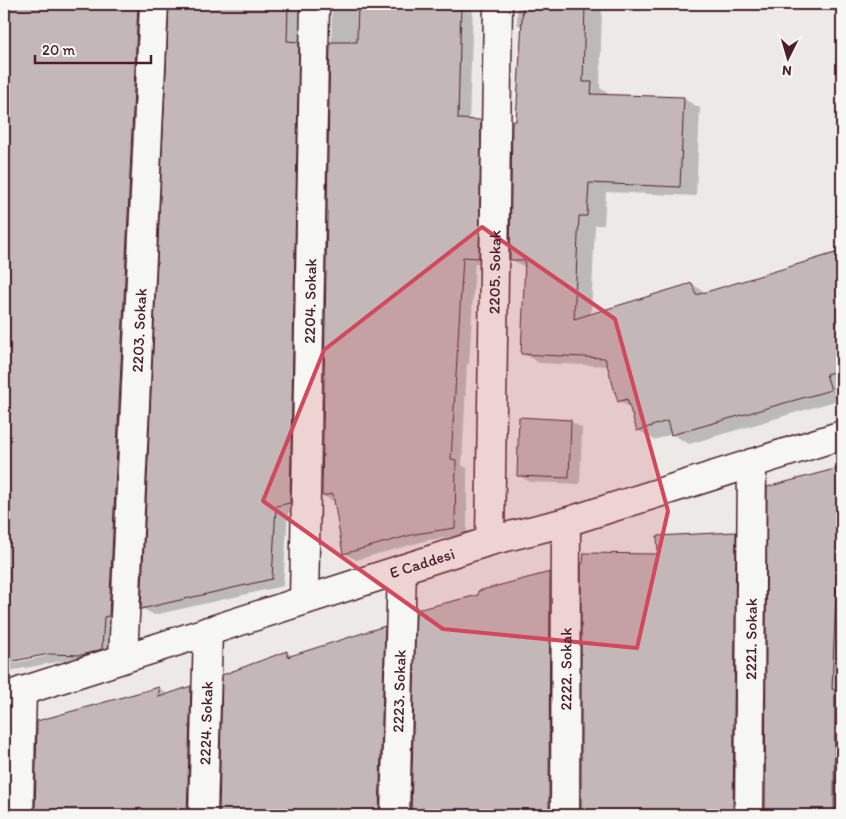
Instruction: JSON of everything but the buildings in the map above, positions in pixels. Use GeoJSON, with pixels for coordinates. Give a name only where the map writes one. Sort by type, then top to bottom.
{"type":"FeatureCollection","features":[{"type":"Feature","properties":{"kind":"street","name":"2203. Sokak"},"geometry":{"type":"LineString","coordinates":[[123,658],[154,4]]}},
{"type":"Feature","properties":{"kind":"street","name":"2204. Sokak"},"geometry":{"type":"LineString","coordinates":[[304,600],[314,4]]}},
{"type":"Feature","properties":{"kind":"street","name":"2205. Sokak"},"geometry":{"type":"LineString","coordinates":[[490,541],[498,4]]}},
{"type":"Feature","properties":{"kind":"street","name":"E Caddesi"},"geometry":{"type":"LineString","coordinates":[[13,694],[402,568],[490,541],[566,522],[842,435]]}},
{"type":"Feature","properties":{"kind":"street","name":"2221. Sokak"},"geometry":{"type":"LineString","coordinates":[[749,815],[752,463]]}},
{"type":"Feature","properties":{"kind":"street","name":"2222. Sokak"},"geometry":{"type":"LineString","coordinates":[[565,815],[566,522]]}},
{"type":"Feature","properties":{"kind":"street","name":"2223. Sokak"},"geometry":{"type":"LineString","coordinates":[[396,815],[402,568]]}},
{"type":"Feature","properties":{"kind":"street","name":"2224. Sokak"},"geometry":{"type":"LineString","coordinates":[[203,815],[208,631]]}},
{"type":"Feature","properties":{"kind":"street"},"geometry":{"type":"LineString","coordinates":[[13,694],[19,815]]}},
{"type":"Feature","properties":{"kind":"highlighted area"},"geometry":{"type":"Polygon","coordinates":[[[482,227],[615,319],[668,511],[637,648],[443,629],[263,501],[324,350],[482,227]]]}}]}
